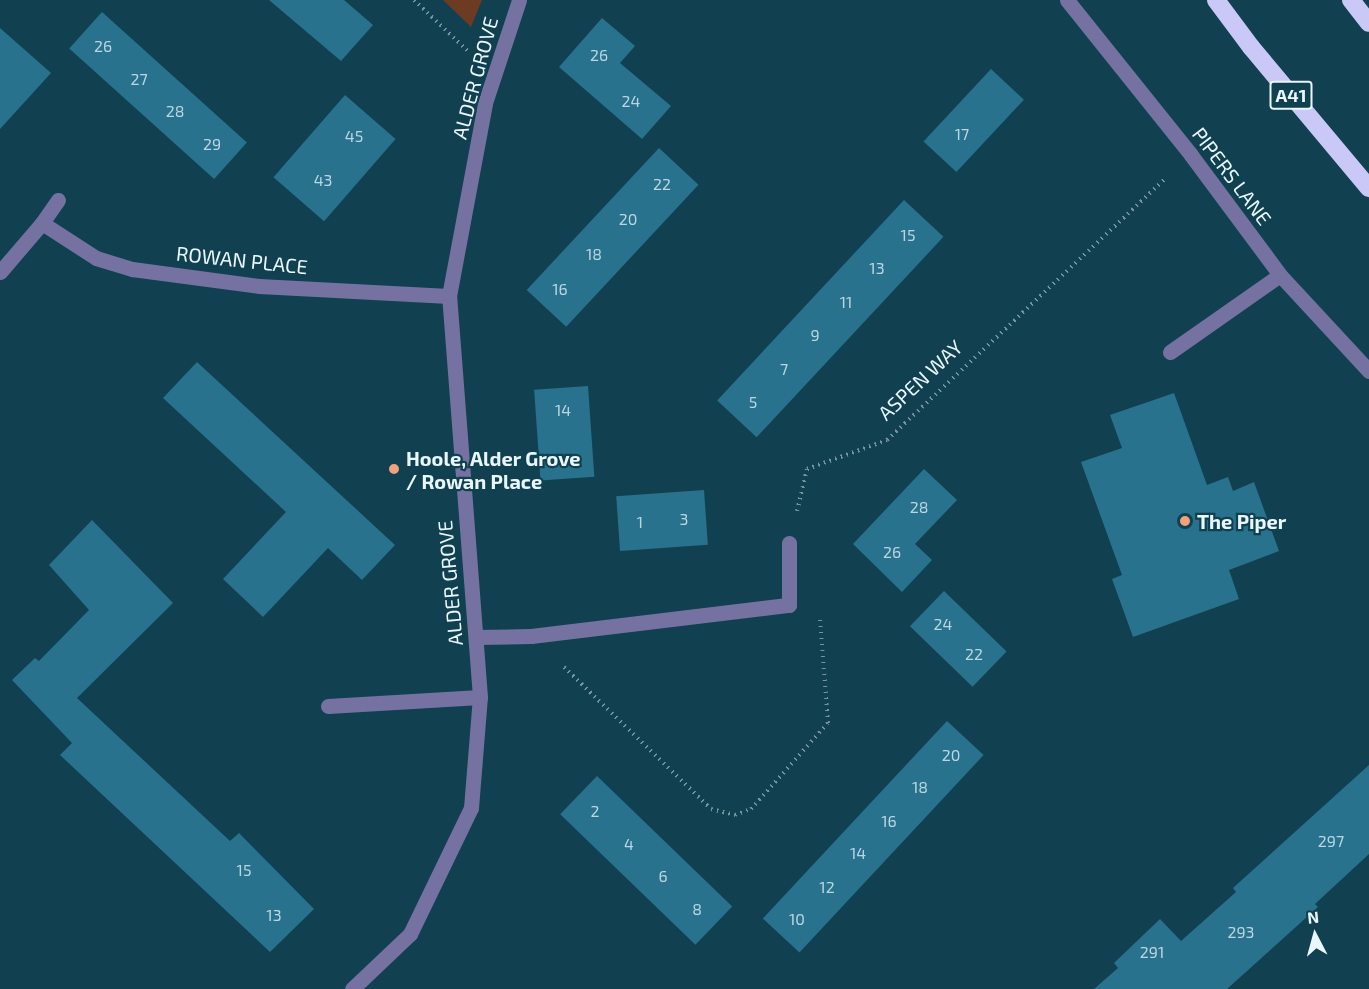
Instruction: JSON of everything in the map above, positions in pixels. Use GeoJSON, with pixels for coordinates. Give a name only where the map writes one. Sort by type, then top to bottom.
{"type":"FeatureCollection","features":[{"type":"Feature","properties":{"kind":"highway","name":"A41"},"geometry":{"type":"LineString","coordinates":[[1216,0],[1251,47],[1369,188]]}},
{"type":"Feature","properties":{"kind":"highway"},"geometry":{"type":"LineString","coordinates":[[1351,0],[1369,23]]}},
{"type":"Feature","properties":{"kind":"street","name":"ALDER GROVE"},"geometry":{"type":"LineString","coordinates":[[352,989],[410,934],[471,808],[480,697],[449,296],[485,103],[519,0]]}},
{"type":"Feature","properties":{"kind":"street","name":"PIPERS LANE"},"geometry":{"type":"LineString","coordinates":[[1067,0],[1191,155],[1280,275],[1369,371]]}},
{"type":"Feature","properties":{"kind":"street"},"geometry":{"type":"LineString","coordinates":[[0,272],[42,223],[58,200]]}},
{"type":"Feature","properties":{"kind":"street","name":"ROWAN PLACE"},"geometry":{"type":"LineString","coordinates":[[42,223],[96,258],[132,269],[260,286],[449,296]]}},
{"type":"Feature","properties":{"kind":"street"},"geometry":{"type":"LineString","coordinates":[[1170,352],[1280,275]]}},
{"type":"Feature","properties":{"kind":"street"},"geometry":{"type":"LineString","coordinates":[[476,637],[531,636],[789,605],[789,543]]}},
{"type":"Feature","properties":{"kind":"street"},"geometry":{"type":"LineString","coordinates":[[328,706],[480,697]]}},
{"type":"Feature","properties":{"kind":"path"},"geometry":{"type":"LineString","coordinates":[[414,0],[494,76]]}},
{"type":"Feature","properties":{"kind":"path","name":"ASPEN WAY"},"geometry":{"type":"LineString","coordinates":[[789,543],[807,469],[887,440],[1191,155]]}},
{"type":"Feature","properties":{"kind":"path"},"geometry":{"type":"LineString","coordinates":[[531,636],[711,809],[735,815],[751,809],[828,723],[819,611]]}},
{"type":"Feature","properties":{"kind":"shaded area"},"geometry":{"type":"Polygon","coordinates":[[[443,0],[482,0],[471,27],[443,0]]]}},
{"type":"Feature","properties":{"kind":"building"},"geometry":{"type":"Polygon","coordinates":[[[269,0],[344,0],[373,25],[341,61],[269,0]]]}},
{"type":"Feature","properties":{"kind":"building"},"geometry":{"type":"Polygon","coordinates":[[[102,12],[247,142],[214,179],[69,48],[102,12]]]}},
{"type":"Feature","properties":{"kind":"building"},"geometry":{"type":"Polygon","coordinates":[[[602,18],[635,46],[620,63],[671,106],[642,139],[559,67],[602,18]]]}},
{"type":"Feature","properties":{"kind":"building"},"geometry":{"type":"Polygon","coordinates":[[[0,28],[51,73],[0,129],[0,28]]]}},
{"type":"Feature","properties":{"kind":"building"},"geometry":{"type":"Polygon","coordinates":[[[991,69],[1024,100],[956,172],[923,141],[991,69]]]}},
{"type":"Feature","properties":{"kind":"building"},"geometry":{"type":"Polygon","coordinates":[[[345,95],[396,139],[324,221],[273,177],[345,95]]]}},
{"type":"Feature","properties":{"kind":"building"},"geometry":{"type":"Polygon","coordinates":[[[659,148],[698,185],[566,327],[527,290],[659,148]]]}},
{"type":"Feature","properties":{"kind":"building"},"geometry":{"type":"Polygon","coordinates":[[[904,200],[943,237],[757,437],[717,400],[904,200]]]}},
{"type":"Feature","properties":{"kind":"building"},"geometry":{"type":"Polygon","coordinates":[[[197,362],[395,545],[362,580],[328,548],[263,617],[223,579],[286,512],[163,398],[197,362]]]}},
{"type":"Feature","properties":{"kind":"building"},"geometry":{"type":"Polygon","coordinates":[[[588,386],[594,477],[540,481],[534,390],[588,386]]]}},
{"type":"Feature","properties":{"kind":"building","name":"The Piper"},"geometry":{"type":"Polygon","coordinates":[[[1174,393],[1207,485],[1228,477],[1233,491],[1254,482],[1279,551],[1229,570],[1239,599],[1133,637],[1112,579],[1122,575],[1081,462],[1122,448],[1110,415],[1174,393]]]}},
{"type":"Feature","properties":{"kind":"building"},"geometry":{"type":"Polygon","coordinates":[[[924,469],[957,500],[915,544],[932,560],[902,592],[853,544],[924,469]]]}},
{"type":"Feature","properties":{"kind":"building"},"geometry":{"type":"Polygon","coordinates":[[[704,490],[708,545],[620,551],[616,496],[704,490]]]}},
{"type":"Feature","properties":{"kind":"building"},"geometry":{"type":"Polygon","coordinates":[[[92,520],[173,603],[77,698],[230,841],[239,833],[314,909],[270,952],[60,755],[72,743],[12,680],[35,658],[39,661],[89,610],[49,565],[92,520]]]}},
{"type":"Feature","properties":{"kind":"building"},"geometry":{"type":"Polygon","coordinates":[[[944,591],[1007,651],[973,687],[910,626],[944,591]]]}},
{"type":"Feature","properties":{"kind":"building"},"geometry":{"type":"Polygon","coordinates":[[[947,721],[984,755],[799,953],[763,918],[947,721]]]}},
{"type":"Feature","properties":{"kind":"building"},"geometry":{"type":"Polygon","coordinates":[[[1369,765],[1369,854],[1315,904],[1318,907],[1227,989],[1094,989],[1118,968],[1114,963],[1160,919],[1181,941],[1236,892],[1233,888],[1369,765]]]}},
{"type":"Feature","properties":{"kind":"building"},"geometry":{"type":"Polygon","coordinates":[[[597,776],[732,907],[695,945],[560,814],[597,776]]]}},
{"type":"Feature","properties":{"kind":"place","name":"Hoole, Alder Grove / Rowan Place"},"geometry":{"type":"Point","coordinates":[394,469]}},
{"type":"Feature","properties":{"kind":"place","name":"The Piper"},"geometry":{"type":"Point","coordinates":[1185,521]}}]}
